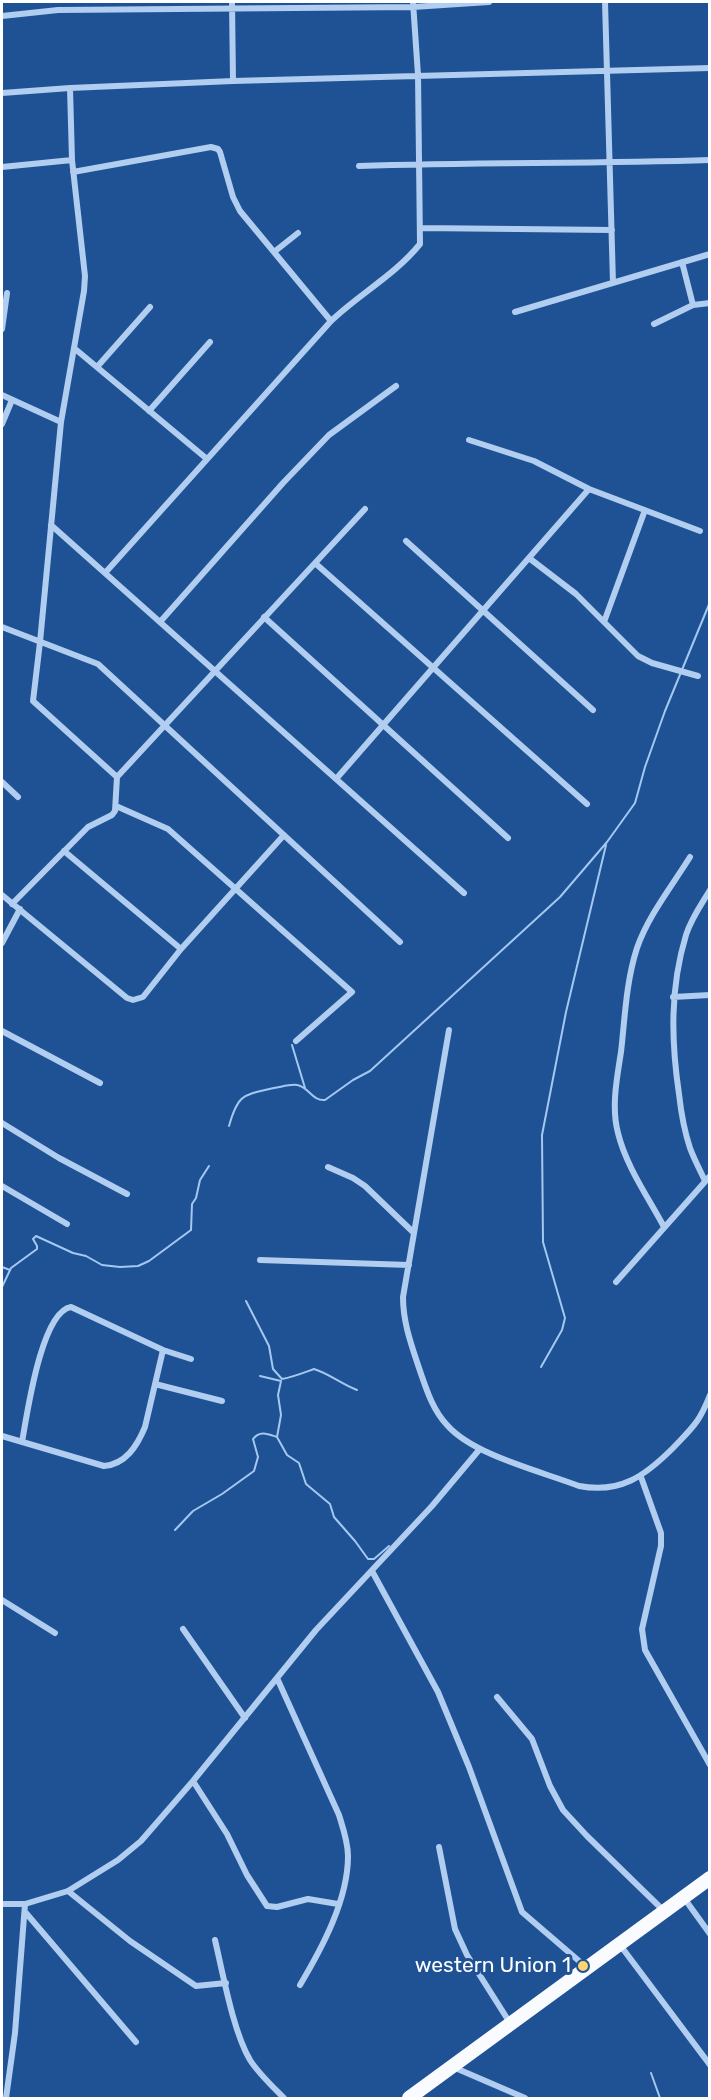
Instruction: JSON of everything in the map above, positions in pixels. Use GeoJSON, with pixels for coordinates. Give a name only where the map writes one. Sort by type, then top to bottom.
{"type":"FeatureCollection","features":[{"type":"Feature","properties":{"kind":"main road"},"geometry":{"type":"LineString","coordinates":[[409,2098],[663,1910],[710,1878]]}},
{"type":"Feature","properties":{"kind":"street"},"geometry":{"type":"LineString","coordinates":[[2,16],[58,10],[489,2]]}},
{"type":"Feature","properties":{"kind":"street"},"geometry":{"type":"LineString","coordinates":[[605,2],[613,283]]}},
{"type":"Feature","properties":{"kind":"street"},"geometry":{"type":"LineString","coordinates":[[105,573],[331,321],[346,306],[405,262],[420,244],[418,75],[413,4]]}},
{"type":"Feature","properties":{"kind":"street"},"geometry":{"type":"LineString","coordinates":[[232,5],[233,81]]}},
{"type":"Feature","properties":{"kind":"street"},"geometry":{"type":"LineString","coordinates":[[2,93],[233,81],[607,69],[710,68]]}},
{"type":"Feature","properties":{"kind":"street"},"geometry":{"type":"LineString","coordinates":[[70,88],[72,160],[85,276],[61,422],[33,701],[117,777]]}},
{"type":"Feature","properties":{"kind":"street"},"geometry":{"type":"LineString","coordinates":[[73,172],[215,147],[220,152],[233,197],[240,210],[331,321]]}},
{"type":"Feature","properties":{"kind":"street"},"geometry":{"type":"LineString","coordinates":[[2,167],[72,160]]}},
{"type":"Feature","properties":{"kind":"street"},"geometry":{"type":"LineString","coordinates":[[359,166],[610,164],[710,160]]}},
{"type":"Feature","properties":{"kind":"street"},"geometry":{"type":"LineString","coordinates":[[420,228],[612,230]]}},
{"type":"Feature","properties":{"kind":"street"},"geometry":{"type":"LineString","coordinates":[[274,252],[298,233]]}},
{"type":"Feature","properties":{"kind":"street"},"geometry":{"type":"LineString","coordinates":[[515,312],[710,254]]}},
{"type":"Feature","properties":{"kind":"street"},"geometry":{"type":"LineString","coordinates":[[682,262],[693,305]]}},
{"type":"Feature","properties":{"kind":"street"},"geometry":{"type":"LineString","coordinates":[[2,328],[7,293]]}},
{"type":"Feature","properties":{"kind":"street"},"geometry":{"type":"LineString","coordinates":[[654,324],[693,305],[710,303]]}},
{"type":"Feature","properties":{"kind":"street"},"geometry":{"type":"LineString","coordinates":[[97,367],[150,307]]}},
{"type":"Feature","properties":{"kind":"street"},"geometry":{"type":"LineString","coordinates":[[149,411],[210,342]]}},
{"type":"Feature","properties":{"kind":"street"},"geometry":{"type":"LineString","coordinates":[[74,348],[207,459]]}},
{"type":"Feature","properties":{"kind":"street"},"geometry":{"type":"LineString","coordinates":[[160,622],[283,483],[329,435],[396,386]]}},
{"type":"Feature","properties":{"kind":"street"},"geometry":{"type":"LineString","coordinates":[[2,395],[61,422]]}},
{"type":"Feature","properties":{"kind":"street"},"geometry":{"type":"LineString","coordinates":[[2,424],[12,400]]}},
{"type":"Feature","properties":{"kind":"street"},"geometry":{"type":"LineString","coordinates":[[469,440],[534,461],[589,489],[700,531]]}},
{"type":"Feature","properties":{"kind":"street"},"geometry":{"type":"LineString","coordinates":[[336,779],[589,489]]}},
{"type":"Feature","properties":{"kind":"street"},"geometry":{"type":"LineString","coordinates":[[12,904],[93,823],[112,816],[116,806],[117,777],[364,509]]}},
{"type":"Feature","properties":{"kind":"street"},"geometry":{"type":"LineString","coordinates":[[604,622],[645,510]]}},
{"type":"Feature","properties":{"kind":"street"},"geometry":{"type":"LineString","coordinates":[[51,525],[464,893]]}},
{"type":"Feature","properties":{"kind":"street"},"geometry":{"type":"LineString","coordinates":[[406,541],[593,710]]}},
{"type":"Feature","properties":{"kind":"street"},"geometry":{"type":"LineString","coordinates":[[529,558],[576,594],[638,656],[652,663],[698,676]]}},
{"type":"Feature","properties":{"kind":"street"},"geometry":{"type":"LineString","coordinates":[[315,563],[587,804]]}},
{"type":"Feature","properties":{"kind":"street"},"geometry":{"type":"LineString","coordinates":[[264,617],[508,838]]}},
{"type":"Feature","properties":{"kind":"street"},"geometry":{"type":"LineString","coordinates":[[2,627],[98,664],[400,942]]}},
{"type":"Feature","properties":{"kind":"street"},"geometry":{"type":"LineString","coordinates":[[2,782],[18,797]]}},
{"type":"Feature","properties":{"kind":"street"},"geometry":{"type":"LineString","coordinates":[[116,806],[168,830],[352,992],[296,1041]]}},
{"type":"Feature","properties":{"kind":"street"},"geometry":{"type":"LineString","coordinates":[[2,895],[127,998],[133,1000],[143,997],[182,949],[284,835]]}},
{"type":"Feature","properties":{"kind":"street"},"geometry":{"type":"LineString","coordinates":[[64,851],[182,949]]}},
{"type":"Feature","properties":{"kind":"street"},"geometry":{"type":"LineString","coordinates":[[664,1227],[626,1157],[617,1133],[615,1110],[617,1079],[626,1000],[638,946],[646,927],[690,857]]}},
{"type":"Feature","properties":{"kind":"street"},"geometry":{"type":"LineString","coordinates":[[616,1282],[707,1178],[690,1148],[683,1122],[676,1076],[672,1024],[673,997],[686,935],[694,915],[710,890]]}},
{"type":"Feature","properties":{"kind":"street"},"geometry":{"type":"LineString","coordinates":[[2,943],[20,909]]}},
{"type":"Feature","properties":{"kind":"street"},"geometry":{"type":"LineString","coordinates":[[673,997],[710,995]]}},
{"type":"Feature","properties":{"kind":"street"},"geometry":{"type":"LineString","coordinates":[[449,1030],[403,1297],[406,1332],[437,1413],[448,1427],[479,1450],[593,1489],[606,1488],[641,1477],[695,1426],[710,1395]]}},
{"type":"Feature","properties":{"kind":"street"},"geometry":{"type":"LineString","coordinates":[[2,1031],[100,1083]]}},
{"type":"Feature","properties":{"kind":"street"},"geometry":{"type":"LineString","coordinates":[[2,1123],[60,1158],[128,1194]]}},
{"type":"Feature","properties":{"kind":"street"},"geometry":{"type":"LineString","coordinates":[[328,1167],[365,1186],[414,1233]]}},
{"type":"Feature","properties":{"kind":"street"},"geometry":{"type":"LineString","coordinates":[[2,1186],[67,1224]]}},
{"type":"Feature","properties":{"kind":"street"},"geometry":{"type":"LineString","coordinates":[[260,1260],[409,1265]]}},
{"type":"Feature","properties":{"kind":"street"},"geometry":{"type":"LineString","coordinates":[[22,1442],[40,1356],[51,1327],[65,1308],[70,1307],[163,1350],[191,1359]]}},
{"type":"Feature","properties":{"kind":"street"},"geometry":{"type":"LineString","coordinates":[[2,1436],[104,1466],[113,1465],[129,1454],[141,1437],[163,1350]]}},
{"type":"Feature","properties":{"kind":"street"},"geometry":{"type":"LineString","coordinates":[[155,1384],[222,1401]]}},
{"type":"Feature","properties":{"kind":"street"},"geometry":{"type":"LineString","coordinates":[[2,1904],[25,1904],[68,1891],[126,1854],[155,1826],[194,1781],[316,1630],[432,1506],[479,1450]]}},
{"type":"Feature","properties":{"kind":"street"},"geometry":{"type":"LineString","coordinates":[[641,1477],[661,1533],[661,1546],[642,1629],[642,1639],[645,1650],[710,1765]]}},
{"type":"Feature","properties":{"kind":"street"},"geometry":{"type":"LineString","coordinates":[[372,1571],[438,1692],[469,1767],[522,1912],[586,1967]]}},
{"type":"Feature","properties":{"kind":"street"},"geometry":{"type":"LineString","coordinates":[[2,1600],[55,1633]]}},
{"type":"Feature","properties":{"kind":"street"},"geometry":{"type":"LineString","coordinates":[[183,1629],[245,1718]]}},
{"type":"Feature","properties":{"kind":"street"},"geometry":{"type":"LineString","coordinates":[[278,1678],[339,1815],[346,1837],[348,1856],[338,1904],[322,1947],[300,1985]]}},
{"type":"Feature","properties":{"kind":"street"},"geometry":{"type":"LineString","coordinates":[[497,1697],[532,1739],[550,1786],[563,1809],[587,1836],[663,1910]]}},
{"type":"Feature","properties":{"kind":"street"},"geometry":{"type":"LineString","coordinates":[[194,1781],[267,1906],[277,1907],[308,1899],[338,1904]]}},
{"type":"Feature","properties":{"kind":"street"},"geometry":{"type":"LineString","coordinates":[[439,1847],[455,1929],[467,1955],[510,2023]]}},
{"type":"Feature","properties":{"kind":"street"},"geometry":{"type":"LineString","coordinates":[[68,1891],[130,1941],[196,1986],[226,1983]]}},
{"type":"Feature","properties":{"kind":"street"},"geometry":{"type":"LineString","coordinates":[[683,1897],[710,1934]]}},
{"type":"Feature","properties":{"kind":"street"},"geometry":{"type":"LineString","coordinates":[[6,2098],[15,2032],[25,1904]]}},
{"type":"Feature","properties":{"kind":"street"},"geometry":{"type":"LineString","coordinates":[[26,1913],[136,2042]]}},
{"type":"Feature","properties":{"kind":"street"},"geometry":{"type":"LineString","coordinates":[[215,1940],[238,2031],[248,2056],[284,2098]]}},
{"type":"Feature","properties":{"kind":"street"},"geometry":{"type":"LineString","coordinates":[[620,1944],[710,2065]]}},
{"type":"Feature","properties":{"kind":"street"},"geometry":{"type":"LineString","coordinates":[[452,2066],[525,2098]]}},
{"type":"Feature","properties":{"kind":"waterway"},"geometry":{"type":"LineString","coordinates":[[229,1126],[239,1102],[255,1092],[294,1085],[301,1086],[317,1098],[325,1100],[370,1071],[560,897],[607,842],[635,803],[665,711],[710,602]]}},
{"type":"Feature","properties":{"kind":"waterway"},"geometry":{"type":"LineString","coordinates":[[541,1367],[562,1330],[565,1318],[543,1242],[542,1135],[566,1012],[606,845]]}},
{"type":"Feature","properties":{"kind":"waterway"},"geometry":{"type":"LineString","coordinates":[[292,1045],[305,1088]]}},
{"type":"Feature","properties":{"kind":"waterway"},"geometry":{"type":"LineString","coordinates":[[2,1287],[11,1268],[37,1249],[33,1239],[36,1236],[73,1253],[86,1256],[102,1265],[138,1266],[149,1261],[191,1230],[192,1204],[196,1198],[200,1180],[209,1166]]}},
{"type":"Feature","properties":{"kind":"waterway"},"geometry":{"type":"LineString","coordinates":[[2,1267],[10,1270]]}},
{"type":"Feature","properties":{"kind":"waterway"},"geometry":{"type":"LineString","coordinates":[[246,1301],[269,1346],[273,1369],[282,1379],[314,1369],[357,1390]]}},
{"type":"Feature","properties":{"kind":"waterway"},"geometry":{"type":"LineString","coordinates":[[260,1376],[281,1381],[278,1395],[281,1415],[277,1437]]}},
{"type":"Feature","properties":{"kind":"waterway"},"geometry":{"type":"LineString","coordinates":[[175,1530],[193,1511],[254,1471],[258,1457],[253,1439],[258,1434],[264,1434],[277,1437],[287,1455],[299,1463],[306,1484],[330,1504],[334,1517],[368,1559],[374,1559],[389,1546]]}},
{"type":"Feature","properties":{"kind":"waterway"},"geometry":{"type":"LineString","coordinates":[[651,2073],[660,2098]]}},
{"type":"Feature","properties":{"kind":"place","name":"western Union 1"},"geometry":{"type":"Point","coordinates":[583,1966]}}]}
